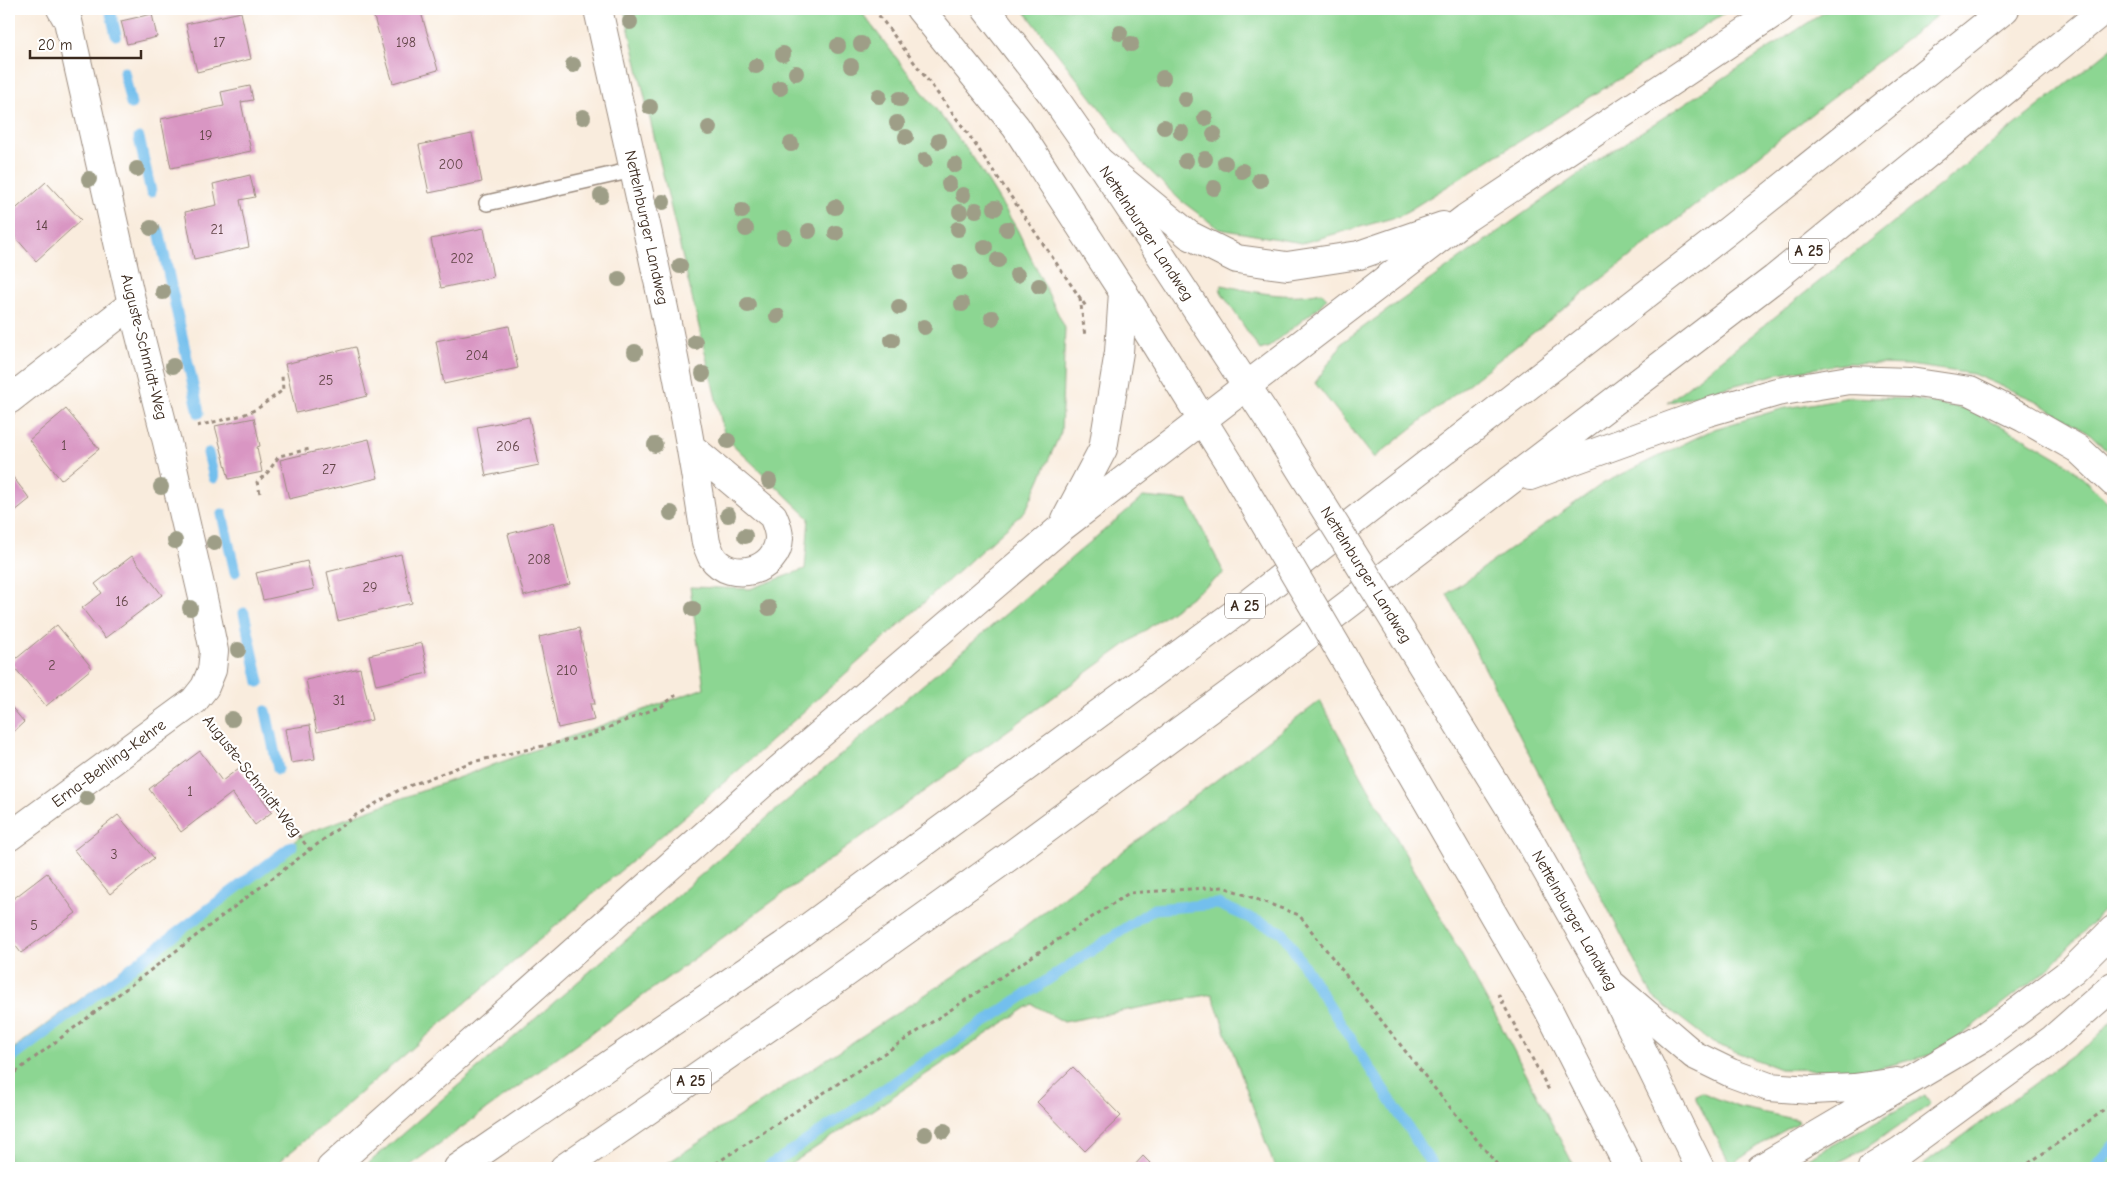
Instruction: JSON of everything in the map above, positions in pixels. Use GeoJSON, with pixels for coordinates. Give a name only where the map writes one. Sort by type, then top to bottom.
{"type":"FeatureCollection","features":[{"type":"Feature","properties":{"kind":"main road","name":"Auguste-Schmidt-Weg"},"geometry":{"type":"LineString","coordinates":[[61,9],[68,21],[132,304],[165,434],[214,651],[212,670],[199,694]]}},
{"type":"Feature","properties":{"kind":"main road","name":"Nettelnburger Landweg"},"geometry":{"type":"LineString","coordinates":[[598,9],[692,448]]}},
{"type":"Feature","properties":{"kind":"main road"},"geometry":{"type":"LineString","coordinates":[[920,9],[1016,127],[1123,292],[1231,466],[1548,1009],[1629,1168]]}},
{"type":"Feature","properties":{"kind":"main road","name":"Nettelnburger Landweg"},"geometry":{"type":"LineString","coordinates":[[986,9],[1052,94],[1098,160],[1277,432],[1440,694],[1527,836],[1609,982],[1700,1168]]}},
{"type":"Feature","properties":{"kind":"main road"},"geometry":{"type":"LineString","coordinates":[[331,1168],[761,785],[1061,528],[1466,218],[1780,9]]}},
{"type":"Feature","properties":{"kind":"main road","name":"A 25"},"geometry":{"type":"LineString","coordinates":[[458,1168],[783,946],[1242,608],[1729,230],[2006,9]]}},
{"type":"Feature","properties":{"kind":"main road","name":"A 25"},"geometry":{"type":"LineString","coordinates":[[564,1168],[818,993],[1014,853],[1269,665],[1774,279],[2105,9]]}},
{"type":"Feature","properties":{"kind":"main road"},"geometry":{"type":"LineString","coordinates":[[1098,160],[1189,235],[1237,259],[1287,266],[1359,256],[1466,218]]}},
{"type":"Feature","properties":{"kind":"main road"},"geometry":{"type":"LineString","coordinates":[[1061,528],[1103,449],[1120,352],[1123,292]]}},
{"type":"Feature","properties":{"kind":"main road"},"geometry":{"type":"LineString","coordinates":[[9,400],[132,304]]}},
{"type":"Feature","properties":{"kind":"main road"},"geometry":{"type":"LineString","coordinates":[[1505,485],[1708,412],[1777,392],[1849,380],[1910,382],[1970,391],[2024,418],[2078,449],[2113,482]]}},
{"type":"Feature","properties":{"kind":"main road","name":"Erna-Behling-Kehre"},"geometry":{"type":"LineString","coordinates":[[9,837],[199,694]]}},
{"type":"Feature","properties":{"kind":"main road"},"geometry":{"type":"LineString","coordinates":[[1761,1168],[1982,1038],[2073,970],[2113,930]]}},
{"type":"Feature","properties":{"kind":"main road"},"geometry":{"type":"LineString","coordinates":[[1609,982],[1694,1055],[1731,1074],[1769,1087],[1811,1090],[1854,1088],[1911,1081]]}},
{"type":"Feature","properties":{"kind":"main road"},"geometry":{"type":"LineString","coordinates":[[1872,1168],[1894,1160],[2053,1039],[2113,986]]}},
{"type":"Feature","properties":{"kind":"lane"},"geometry":{"type":"LineString","coordinates":[[487,203],[633,170]]}},
{"type":"Feature","properties":{"kind":"path"},"geometry":{"type":"LineString","coordinates":[[874,9],[966,131],[1080,297]]}},
{"type":"Feature","properties":{"kind":"path"},"geometry":{"type":"LineString","coordinates":[[165,434],[243,415],[258,409],[283,390],[282,376]]}},
{"type":"Feature","properties":{"kind":"path"},"geometry":{"type":"LineString","coordinates":[[260,493],[257,482],[268,472],[279,456],[310,449]]}},
{"type":"Feature","properties":{"kind":"path","name":"Auguste-Schmidt-Weg"},"geometry":{"type":"LineString","coordinates":[[199,694],[310,850]]}},
{"type":"Feature","properties":{"kind":"path"},"geometry":{"type":"LineString","coordinates":[[9,1077],[356,815],[400,789],[472,762],[587,736],[662,706],[676,695]]}},
{"type":"Feature","properties":{"kind":"path"},"geometry":{"type":"LineString","coordinates":[[709,1168],[1129,893],[1224,887],[1299,915],[1430,1084],[1500,1168]]}},
{"type":"Feature","properties":{"kind":"path"},"geometry":{"type":"LineString","coordinates":[[2022,1168],[2113,1104]]}},
{"type":"Feature","properties":{"kind":"green space"},"geometry":{"type":"Polygon","coordinates":[[[624,9],[859,9],[974,159],[1017,229],[1065,328],[1061,432],[1026,510],[749,761],[272,1168],[9,1168],[9,1052],[304,834],[704,688],[690,587],[750,589],[805,569],[809,518],[725,437],[624,9]]]}},
{"type":"Feature","properties":{"kind":"green space"},"geometry":{"type":"Polygon","coordinates":[[[1023,9],[1731,9],[1400,216],[1302,243],[1219,229],[1180,200],[1143,164],[1023,9]]]}},
{"type":"Feature","properties":{"kind":"green space"},"geometry":{"type":"Polygon","coordinates":[[[1829,9],[1945,9],[1374,458],[1315,383],[1344,341],[1603,157],[1829,9]]]}},
{"type":"Feature","properties":{"kind":"green space"},"geometry":{"type":"Polygon","coordinates":[[[2113,47],[2113,456],[2088,432],[2034,400],[1973,374],[1909,365],[1848,363],[1774,375],[1667,403],[2113,47]]]}},
{"type":"Feature","properties":{"kind":"green space"},"geometry":{"type":"Polygon","coordinates":[[[1222,285],[1283,295],[1321,292],[1327,298],[1319,307],[1269,347],[1260,350],[1223,295],[1220,289],[1222,285]]]}},
{"type":"Feature","properties":{"kind":"green space"},"geometry":{"type":"Polygon","coordinates":[[[1850,397],[1912,399],[1968,409],[2017,434],[2068,464],[2113,507],[2113,901],[2046,971],[1938,1053],[1871,1070],[1780,1069],[1713,1043],[1653,997],[1447,594],[1602,484],[1714,429],[1781,409],[1850,397]]]}},
{"type":"Feature","properties":{"kind":"green space"},"geometry":{"type":"Polygon","coordinates":[[[1143,497],[1188,501],[1224,573],[406,1168],[363,1168],[769,816],[1143,497]]]}},
{"type":"Feature","properties":{"kind":"green space"},"geometry":{"type":"Polygon","coordinates":[[[1320,701],[1499,1022],[1575,1168],[1275,1168],[1212,994],[1064,1022],[1032,1004],[785,1168],[660,1168],[992,951],[1320,701]]]}},
{"type":"Feature","properties":{"kind":"green space"},"geometry":{"type":"Polygon","coordinates":[[[2113,1020],[2113,1168],[1919,1168],[2097,1038],[2113,1020]]]}},
{"type":"Feature","properties":{"kind":"green space"},"geometry":{"type":"Polygon","coordinates":[[[1701,1092],[1738,1107],[1798,1120],[1798,1123],[1730,1164],[1696,1099],[1696,1095],[1701,1092]]]}},
{"type":"Feature","properties":{"kind":"green space"},"geometry":{"type":"Polygon","coordinates":[[[1925,1095],[1931,1104],[1866,1148],[1828,1168],[1789,1168],[1925,1095]]]}},
{"type":"Feature","properties":{"kind":"building"},"geometry":{"type":"Polygon","coordinates":[[[392,9],[420,9],[438,70],[393,83],[373,14],[392,9]]]}},
{"type":"Feature","properties":{"kind":"building"},"geometry":{"type":"Polygon","coordinates":[[[241,12],[251,59],[197,72],[186,24],[241,12]]]}},
{"type":"Feature","properties":{"kind":"building"},"geometry":{"type":"Polygon","coordinates":[[[152,14],[157,37],[127,44],[121,21],[152,14]]]}},
{"type":"Feature","properties":{"kind":"building"},"geometry":{"type":"Polygon","coordinates":[[[250,86],[253,100],[241,102],[251,151],[171,168],[161,119],[224,106],[221,92],[250,86]]]}},
{"type":"Feature","properties":{"kind":"building"},"geometry":{"type":"Polygon","coordinates":[[[472,134],[482,182],[429,193],[419,145],[472,134]]]}},
{"type":"Feature","properties":{"kind":"building"},"geometry":{"type":"Polygon","coordinates":[[[250,175],[255,197],[240,200],[249,247],[194,259],[185,212],[217,205],[213,184],[250,175]]]}},
{"type":"Feature","properties":{"kind":"building"},"geometry":{"type":"Polygon","coordinates":[[[46,182],[81,220],[36,261],[9,230],[9,215],[46,182]]]}},
{"type":"Feature","properties":{"kind":"building"},"geometry":{"type":"Polygon","coordinates":[[[484,228],[493,277],[441,288],[431,239],[484,228]]]}},
{"type":"Feature","properties":{"kind":"building"},"geometry":{"type":"Polygon","coordinates":[[[509,326],[518,368],[444,384],[436,341],[509,326]]]}},
{"type":"Feature","properties":{"kind":"building"},"geometry":{"type":"Polygon","coordinates":[[[355,347],[367,396],[296,413],[285,364],[355,347]]]}},
{"type":"Feature","properties":{"kind":"building"},"geometry":{"type":"Polygon","coordinates":[[[66,409],[99,449],[61,480],[29,440],[66,409]]]}},
{"type":"Feature","properties":{"kind":"building"},"geometry":{"type":"Polygon","coordinates":[[[529,417],[539,465],[486,476],[477,427],[529,417]]]}},
{"type":"Feature","properties":{"kind":"building"},"geometry":{"type":"Polygon","coordinates":[[[254,418],[260,446],[257,447],[262,472],[229,479],[215,426],[254,418]]]}},
{"type":"Feature","properties":{"kind":"building"},"geometry":{"type":"Polygon","coordinates":[[[369,439],[378,478],[289,499],[280,460],[369,439]]]}},
{"type":"Feature","properties":{"kind":"building"},"geometry":{"type":"Polygon","coordinates":[[[9,472],[30,499],[9,516],[9,472]]]}},
{"type":"Feature","properties":{"kind":"building"},"geometry":{"type":"Polygon","coordinates":[[[554,522],[570,584],[524,596],[508,534],[554,522]]]}},
{"type":"Feature","properties":{"kind":"building"},"geometry":{"type":"Polygon","coordinates":[[[401,554],[412,603],[338,621],[327,572],[401,554]]]}},
{"type":"Feature","properties":{"kind":"building"},"geometry":{"type":"Polygon","coordinates":[[[132,556],[162,595],[105,638],[82,608],[102,593],[95,584],[132,556]]]}},
{"type":"Feature","properties":{"kind":"building"},"geometry":{"type":"Polygon","coordinates":[[[307,561],[314,589],[263,600],[256,573],[307,561]]]}},
{"type":"Feature","properties":{"kind":"building"},"geometry":{"type":"Polygon","coordinates":[[[57,625],[92,668],[46,706],[11,663],[57,625]]]}},
{"type":"Feature","properties":{"kind":"building"},"geometry":{"type":"Polygon","coordinates":[[[579,628],[595,704],[590,704],[594,720],[558,728],[539,637],[579,628]]]}},
{"type":"Feature","properties":{"kind":"building"},"geometry":{"type":"Polygon","coordinates":[[[422,643],[428,673],[376,685],[369,655],[422,643]]]}},
{"type":"Feature","properties":{"kind":"building"},"geometry":{"type":"Polygon","coordinates":[[[360,668],[372,720],[317,732],[306,680],[360,668]]]}},
{"type":"Feature","properties":{"kind":"building"},"geometry":{"type":"Polygon","coordinates":[[[9,704],[24,722],[9,736],[9,704]]]}},
{"type":"Feature","properties":{"kind":"building"},"geometry":{"type":"Polygon","coordinates":[[[310,725],[315,759],[291,763],[285,729],[310,725]]]}},
{"type":"Feature","properties":{"kind":"building"},"geometry":{"type":"Polygon","coordinates":[[[200,751],[222,781],[239,768],[272,812],[255,825],[232,793],[181,832],[149,789],[200,751]]]}},
{"type":"Feature","properties":{"kind":"building"},"geometry":{"type":"Polygon","coordinates":[[[118,815],[154,858],[110,894],[74,850],[118,815]]]}},
{"type":"Feature","properties":{"kind":"building"},"geometry":{"type":"Polygon","coordinates":[[[47,873],[76,913],[21,953],[9,937],[9,902],[47,873]]]}},
{"type":"Feature","properties":{"kind":"building"},"geometry":{"type":"Polygon","coordinates":[[[1073,1067],[1121,1116],[1085,1151],[1037,1102],[1073,1067]]]}},
{"type":"Feature","properties":{"kind":"building"},"geometry":{"type":"Polygon","coordinates":[[[1143,1156],[1155,1168],[1132,1168],[1143,1156]]]}},
{"type":"Feature","properties":{"kind":"waterway"},"geometry":{"type":"LineString","coordinates":[[110,9],[116,35]]}},
{"type":"Feature","properties":{"kind":"waterway"},"geometry":{"type":"LineString","coordinates":[[124,72],[131,104]]}},
{"type":"Feature","properties":{"kind":"waterway"},"geometry":{"type":"LineString","coordinates":[[139,138],[151,192]]}},
{"type":"Feature","properties":{"kind":"waterway"},"geometry":{"type":"LineString","coordinates":[[159,231],[199,413]]}},
{"type":"Feature","properties":{"kind":"waterway"},"geometry":{"type":"LineString","coordinates":[[208,453],[214,478]]}},
{"type":"Feature","properties":{"kind":"waterway"},"geometry":{"type":"LineString","coordinates":[[222,514],[235,572]]}},
{"type":"Feature","properties":{"kind":"waterway"},"geometry":{"type":"LineString","coordinates":[[244,613],[259,682]]}},
{"type":"Feature","properties":{"kind":"waterway"},"geometry":{"type":"LineString","coordinates":[[266,711],[278,769]]}},
{"type":"Feature","properties":{"kind":"waterway"},"geometry":{"type":"LineString","coordinates":[[9,1060],[292,846]]}},
{"type":"Feature","properties":{"kind":"waterway"},"geometry":{"type":"LineString","coordinates":[[766,1168],[1154,909],[1218,904],[1282,932],[1434,1168]]}},
{"type":"Feature","properties":{"kind":"waterway"},"geometry":{"type":"LineString","coordinates":[[2095,1168],[2113,1146]]}}]}
